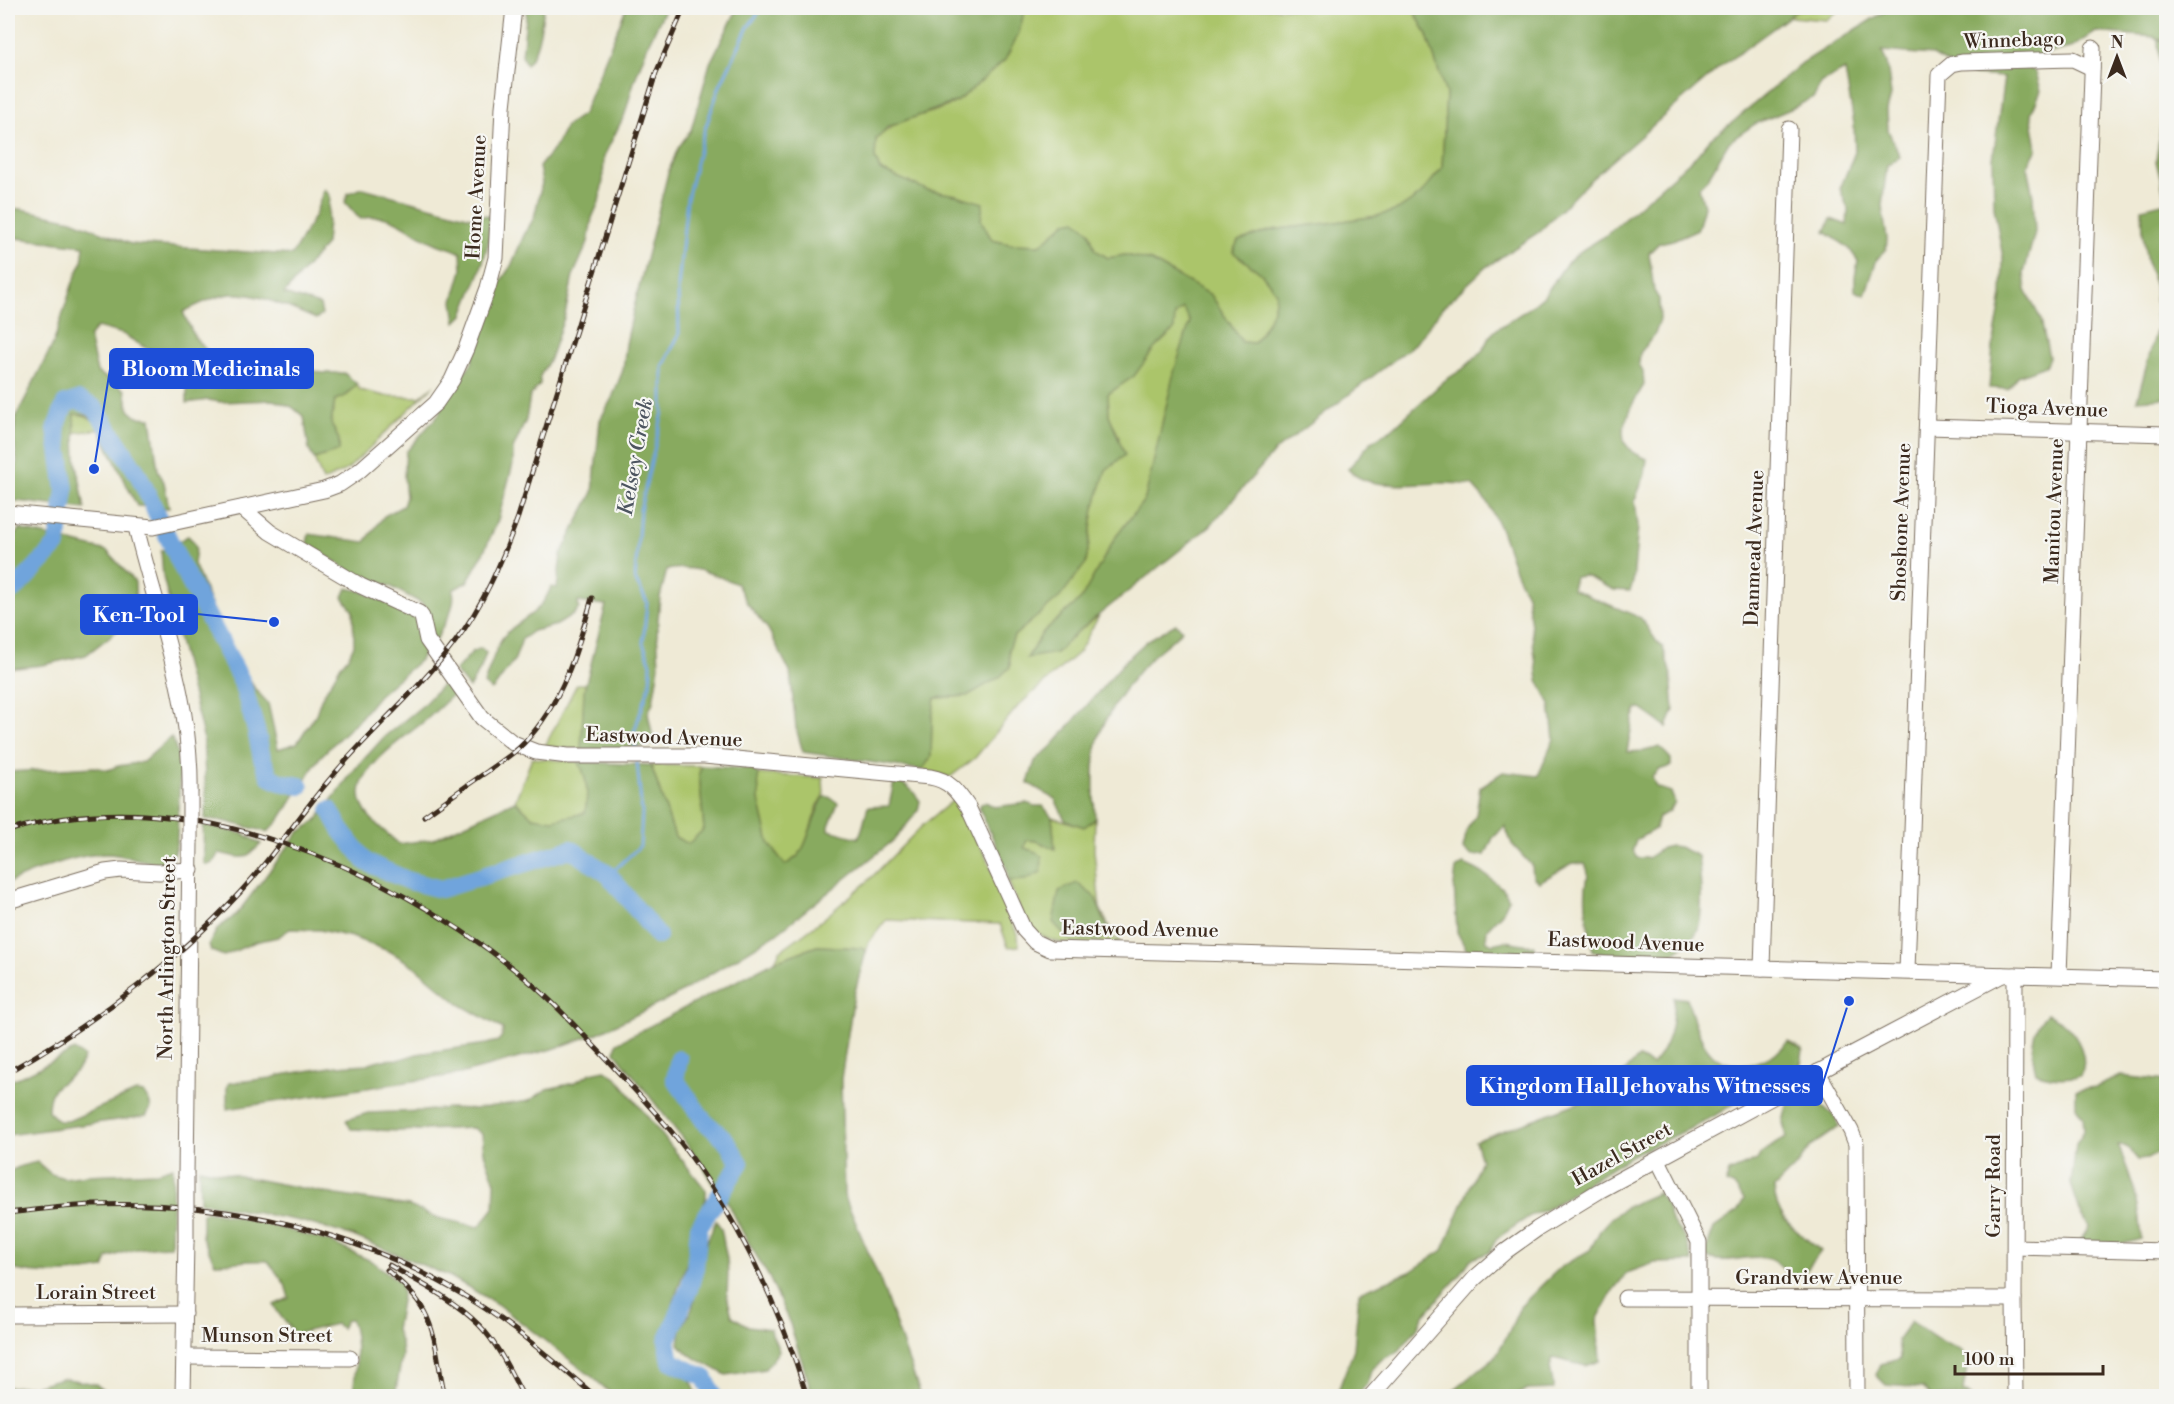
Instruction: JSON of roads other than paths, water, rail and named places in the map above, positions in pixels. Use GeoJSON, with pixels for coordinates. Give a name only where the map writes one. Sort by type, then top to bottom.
{"type":"FeatureCollection","features":[{"type":"Feature","properties":{"kind":"street","name":"Home Avenue"},"geometry":{"type":"LineString","coordinates":[[8,513],[153,527],[324,490],[347,479],[420,418],[436,402],[452,380],[488,288],[496,258],[503,107],[514,8]]}},
{"type":"Feature","properties":{"kind":"street","name":"Manitou Avenue"},"geometry":{"type":"LineString","coordinates":[[2059,975],[2093,48]]}},
{"type":"Feature","properties":{"kind":"street","name":"Winnebago"},"geometry":{"type":"LineString","coordinates":[[1939,75],[1952,64],[1962,62],[2073,59],[2092,68]]}},
{"type":"Feature","properties":{"kind":"street","name":"Shoshone Avenue"},"geometry":{"type":"LineString","coordinates":[[1907,971],[1939,75]]}},
{"type":"Feature","properties":{"kind":"street","name":"Danmead Avenue"},"geometry":{"type":"LineString","coordinates":[[1762,968],[1789,129]]}},
{"type":"Feature","properties":{"kind":"street","name":"Tioga Avenue"},"geometry":{"type":"LineString","coordinates":[[1927,427],[2166,434]]}},
{"type":"Feature","properties":{"kind":"street","name":"Eastwood Avenue"},"geometry":{"type":"LineString","coordinates":[[242,508],[270,531],[316,560],[361,586],[419,613],[427,640],[482,718],[513,743],[536,752],[551,755],[615,757],[704,756],[930,777],[945,781],[956,790],[968,807],[1024,930],[1035,942],[1050,949],[2166,979]]}},
{"type":"Feature","properties":{"kind":"street","name":"North Arlington Street"},"geometry":{"type":"LineString","coordinates":[[136,527],[182,698],[189,744],[191,870],[183,1396]]}},
{"type":"Feature","properties":{"kind":"street"},"geometry":{"type":"LineString","coordinates":[[8,901],[105,872],[191,870]]}},
{"type":"Feature","properties":{"kind":"street","name":"Hazel Street"},"geometry":{"type":"LineString","coordinates":[[1371,1396],[1462,1293],[1491,1264],[1560,1213],[1818,1072],[2008,975]]}},
{"type":"Feature","properties":{"kind":"street","name":"Garry Road"},"geometry":{"type":"LineString","coordinates":[[2008,975],[2015,1247],[2015,1396]]}},
{"type":"Feature","properties":{"kind":"street"},"geometry":{"type":"LineString","coordinates":[[1818,1072],[1856,1144],[1857,1396]]}},
{"type":"Feature","properties":{"kind":"street"},"geometry":{"type":"LineString","coordinates":[[1658,1160],[1699,1242],[1699,1396]]}},
{"type":"Feature","properties":{"kind":"street"},"geometry":{"type":"LineString","coordinates":[[2015,1247],[2166,1251]]}},
{"type":"Feature","properties":{"kind":"street","name":"Grandview Avenue"},"geometry":{"type":"LineString","coordinates":[[1625,1298],[2014,1299]]}},
{"type":"Feature","properties":{"kind":"street","name":"Lorain Street"},"geometry":{"type":"LineString","coordinates":[[8,1315],[185,1314]]}},
{"type":"Feature","properties":{"kind":"street","name":"Munson Street"},"geometry":{"type":"LineString","coordinates":[[184,1357],[350,1358]]}},
{"type":"Feature","properties":{"kind":"waterway","name":"Kelsey Creek"},"geometry":{"type":"LineString","coordinates":[[636,753],[634,732],[650,684],[651,664],[643,643],[647,602],[635,579],[640,510],[663,412],[663,367],[679,334],[678,287],[687,199],[703,135],[719,88],[748,27],[762,8]]}},
{"type":"Feature","properties":{"kind":"waterway","name":"Kelsey Creek"},"geometry":{"type":"LineString","coordinates":[[1946,8],[1958,10],[1973,8]]}},
{"type":"Feature","properties":{"kind":"waterway"},"geometry":{"type":"LineString","coordinates":[[8,594],[57,545],[65,490],[56,428],[65,404],[78,400],[95,408],[138,474],[182,567],[242,682],[262,758],[270,777],[280,782],[300,786]]}},
{"type":"Feature","properties":{"kind":"waterway","name":"Kelsey Creek"},"geometry":{"type":"LineString","coordinates":[[609,875],[640,846],[642,813],[637,762]]}},
{"type":"Feature","properties":{"kind":"waterway"},"geometry":{"type":"LineString","coordinates":[[330,810],[341,830],[366,862],[409,881],[441,889],[571,849],[609,875],[658,936]]}},
{"type":"Feature","properties":{"kind":"waterway"},"geometry":{"type":"LineString","coordinates":[[679,1059],[675,1079],[704,1121],[725,1139],[740,1163],[699,1227],[695,1268],[689,1289],[667,1341],[671,1361],[705,1378],[713,1396]]}},
{"type":"Feature","properties":{"kind":"railway"},"geometry":{"type":"LineString","coordinates":[[8,1072],[74,1032],[138,986],[169,961],[226,907],[252,879],[351,755],[427,676],[475,613],[491,582],[518,517],[656,73],[684,8]]}},
{"type":"Feature","properties":{"kind":"railway"},"geometry":{"type":"LineString","coordinates":[[424,816],[511,754],[537,728],[549,711],[567,675],[592,598]]}},
{"type":"Feature","properties":{"kind":"railway"},"geometry":{"type":"LineString","coordinates":[[8,831],[42,822],[111,815],[145,815],[214,825],[282,843],[348,868],[410,899],[469,936],[525,978],[558,1008],[649,1105],[687,1151],[707,1179],[742,1238],[784,1331],[807,1396]]}},
{"type":"Feature","properties":{"kind":"railway"},"geometry":{"type":"LineString","coordinates":[[8,1213],[93,1205],[194,1208],[293,1225],[341,1239],[388,1257],[478,1304],[494,1314],[595,1396]]}},
{"type":"Feature","properties":{"kind":"railway"},"geometry":{"type":"LineString","coordinates":[[389,1265],[447,1299],[479,1325],[498,1350],[523,1396]]}},
{"type":"Feature","properties":{"kind":"railway"},"geometry":{"type":"LineString","coordinates":[[387,1270],[417,1300],[429,1321],[445,1396]]}},
{"type":"Feature","properties":{"kind":"place","name":"Bloom Medicinals"},"geometry":{"type":"Point","coordinates":[94,469]}},
{"type":"Feature","properties":{"kind":"place","name":"Ken-Tool"},"geometry":{"type":"Point","coordinates":[274,622]}},
{"type":"Feature","properties":{"kind":"place","name":"Kingdom Hall Jehovahs Witnesses"},"geometry":{"type":"Point","coordinates":[1849,1001]}}]}
